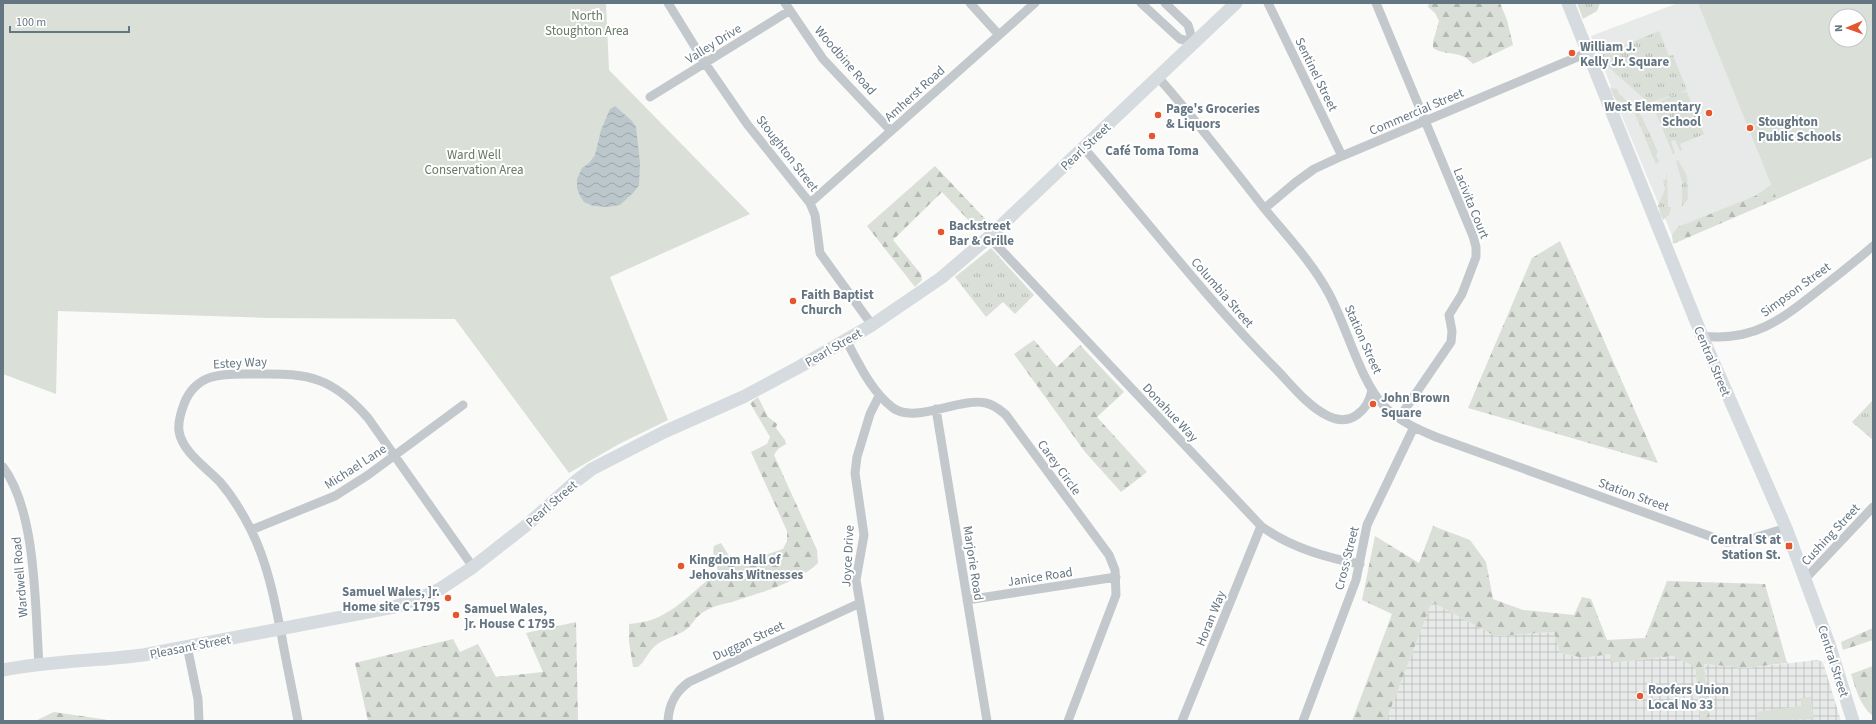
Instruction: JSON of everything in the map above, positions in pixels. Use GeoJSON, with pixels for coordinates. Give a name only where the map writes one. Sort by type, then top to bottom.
{"type":"FeatureCollection","features":[{"type":"Feature","properties":{"kind":"main road","name":"Pearl Street"},"geometry":{"type":"LineString","coordinates":[[376,611],[418,599],[440,589],[474,567],[528,524],[576,480],[592,469],[644,442],[743,397],[872,325],[941,278],[989,238],[1157,76],[1236,3]]}},
{"type":"Feature","properties":{"kind":"main road","name":"Central Street"},"geometry":{"type":"LineString","coordinates":[[1568,3],[1702,336],[1786,528],[1806,578],[1829,644],[1853,721]]}},
{"type":"Feature","properties":{"kind":"main road","name":"Pleasant Street"},"geometry":{"type":"LineString","coordinates":[[3,670],[143,655],[376,611]]}},
{"type":"Feature","properties":{"kind":"street","name":"Stoughton Street"},"geometry":{"type":"LineString","coordinates":[[668,3],[705,63],[747,124],[810,203],[815,215],[820,253],[872,325]]}},
{"type":"Feature","properties":{"kind":"street"},"geometry":{"type":"LineString","coordinates":[[970,3],[999,35]]}},
{"type":"Feature","properties":{"kind":"street","name":"Amherst Road"},"geometry":{"type":"LineString","coordinates":[[810,203],[1035,3]]}},
{"type":"Feature","properties":{"kind":"street"},"geometry":{"type":"LineString","coordinates":[[1141,3],[1180,39],[1193,42],[1188,25],[1165,3]]}},
{"type":"Feature","properties":{"kind":"street","name":"Sentinel Street"},"geometry":{"type":"LineString","coordinates":[[1268,3],[1342,156]]}},
{"type":"Feature","properties":{"kind":"street","name":"Lacivita Court"},"geometry":{"type":"LineString","coordinates":[[1376,3],[1424,122],[1473,236],[1476,252],[1462,294],[1449,315],[1452,331],[1450,342],[1399,418]]}},
{"type":"Feature","properties":{"kind":"street","name":"Valley Drive"},"geometry":{"type":"LineString","coordinates":[[650,97],[705,63],[787,7]]}},
{"type":"Feature","properties":{"kind":"street","name":"Woodbine Road"},"geometry":{"type":"LineString","coordinates":[[787,7],[823,59],[891,131]]}},
{"type":"Feature","properties":{"kind":"street","name":"Commercial Street"},"geometry":{"type":"LineString","coordinates":[[1265,208],[1314,169],[1587,53]]}},
{"type":"Feature","properties":{"kind":"street","name":"Station Street"},"geometry":{"type":"LineString","coordinates":[[1157,76],[1208,136],[1301,252],[1328,292],[1372,390],[1384,406],[1399,418],[1414,427],[1726,542],[1744,541],[1786,528]]}},
{"type":"Feature","properties":{"kind":"street","name":"Columbia Street"},"geometry":{"type":"LineString","coordinates":[[1083,148],[1236,328],[1304,398],[1323,413],[1334,418],[1348,418],[1363,410],[1377,406],[1384,406]]}},
{"type":"Feature","properties":{"kind":"street","name":"Donahue Way"},"geometry":{"type":"LineString","coordinates":[[989,238],[1262,526],[1282,539],[1332,558],[1360,564]]}},
{"type":"Feature","properties":{"kind":"street","name":"Simpson Street"},"geometry":{"type":"LineString","coordinates":[[1702,336],[1736,337],[1767,327],[1786,316],[1873,246]]}},
{"type":"Feature","properties":{"kind":"street","name":"Carey Circle"},"geometry":{"type":"LineString","coordinates":[[846,340],[879,396],[894,408],[902,412],[912,413],[985,402],[996,406],[1006,415],[1109,555],[1113,562],[1116,577],[1116,595],[1109,617],[1068,721]]}},
{"type":"Feature","properties":{"kind":"street","name":"Estey Way"},"geometry":{"type":"LineString","coordinates":[[298,721],[280,629],[265,565],[251,530],[221,483],[184,443],[179,430],[181,412],[186,399],[195,387],[208,377],[225,374],[290,373],[316,378],[335,388],[353,401],[368,418],[474,567]]}},
{"type":"Feature","properties":{"kind":"street"},"geometry":{"type":"LineString","coordinates":[[1363,410],[1370,401],[1372,390]]}},
{"type":"Feature","properties":{"kind":"street","name":"Joyce Drive"},"geometry":{"type":"LineString","coordinates":[[879,396],[870,414],[856,465],[856,482],[864,535],[864,544],[857,572],[860,603],[880,721]]}},
{"type":"Feature","properties":{"kind":"street","name":"Michael Lane"},"geometry":{"type":"LineString","coordinates":[[251,530],[335,496],[368,475],[463,405]]}},
{"type":"Feature","properties":{"kind":"street","name":"Marjorie Road"},"geometry":{"type":"LineString","coordinates":[[936,409],[987,721]]}},
{"type":"Feature","properties":{"kind":"street","name":"Cross Street"},"geometry":{"type":"LineString","coordinates":[[1303,721],[1351,595],[1360,564],[1367,525],[1414,427]]}},
{"type":"Feature","properties":{"kind":"street","name":"Wardwell Road"},"geometry":{"type":"LineString","coordinates":[[3,467],[10,477],[22,506],[30,537],[39,665]]}},
{"type":"Feature","properties":{"kind":"street","name":"Cushing Street"},"geometry":{"type":"LineString","coordinates":[[1806,578],[1873,507]]}},
{"type":"Feature","properties":{"kind":"street","name":"Horan Way"},"geometry":{"type":"LineString","coordinates":[[1182,721],[1262,526]]}},
{"type":"Feature","properties":{"kind":"street","name":"Janice Road"},"geometry":{"type":"LineString","coordinates":[[967,600],[1116,577]]}},
{"type":"Feature","properties":{"kind":"street","name":"Duggan Street"},"geometry":{"type":"LineString","coordinates":[[668,721],[670,709],[675,696],[689,682],[860,603]]}},
{"type":"Feature","properties":{"kind":"street"},"geometry":{"type":"LineString","coordinates":[[187,646],[198,700],[199,721]]}},
{"type":"Feature","properties":{"kind":"shaded area","name":"Stoughton Public Schools"},"geometry":{"type":"Polygon","coordinates":[[[1678,3],[1873,3],[1873,157],[1675,243],[1665,218],[1661,217],[1658,213],[1661,210],[1614,97],[1611,95],[1609,89],[1611,86],[1591,36],[1678,3]]]}},
{"type":"Feature","properties":{"kind":"shaded area"},"geometry":{"type":"Polygon","coordinates":[[[1432,602],[1495,636],[1554,632],[1560,653],[1584,658],[1610,654],[1612,663],[1673,656],[1695,667],[1701,721],[1386,721],[1432,602]]]}},
{"type":"Feature","properties":{"kind":"shaded area"},"geometry":{"type":"Polygon","coordinates":[[[1817,660],[1823,662],[1841,721],[1710,721],[1704,664],[1746,668],[1817,660]]]}},
{"type":"Feature","properties":{"kind":"green space","name":"Ward Well Conservation Area"},"geometry":{"type":"Polygon","coordinates":[[[3,3],[606,3],[609,70],[750,214],[610,277],[668,420],[619,444],[569,473],[455,319],[270,318],[58,311],[56,394],[3,374],[3,3]]]}},
{"type":"Feature","properties":{"kind":"green space"},"geometry":{"type":"Polygon","coordinates":[[[1429,3],[1500,3],[1507,20],[1513,45],[1473,64],[1463,56],[1438,51],[1433,48],[1433,42],[1439,21],[1435,13],[1428,7],[1429,3]]]}},
{"type":"Feature","properties":{"kind":"green space"},"geometry":{"type":"Polygon","coordinates":[[[1577,3],[1600,3],[1597,11],[1583,19],[1577,3]]]}},
{"type":"Feature","properties":{"kind":"green space"},"geometry":{"type":"Polygon","coordinates":[[[1698,3],[1873,3],[1873,157],[1777,199],[1698,3]]]}},
{"type":"Feature","properties":{"kind":"green space"},"geometry":{"type":"Polygon","coordinates":[[[1659,31],[1669,56],[1673,55],[1687,90],[1649,103],[1597,57],[1659,31]]]}},
{"type":"Feature","properties":{"kind":"green space"},"geometry":{"type":"Polygon","coordinates":[[[1611,88],[1617,89],[1619,94],[1634,107],[1642,117],[1658,152],[1656,155],[1659,162],[1656,164],[1633,109],[1615,99],[1611,88]]]}},
{"type":"Feature","properties":{"kind":"green space"},"geometry":{"type":"Polygon","coordinates":[[[1687,92],[1704,134],[1680,144],[1682,150],[1680,151],[1675,140],[1671,141],[1675,153],[1673,154],[1651,105],[1678,93],[1687,92]]]}},
{"type":"Feature","properties":{"kind":"green space"},"geometry":{"type":"Polygon","coordinates":[[[1678,160],[1687,176],[1688,199],[1682,206],[1682,182],[1676,161],[1678,160]]]}},
{"type":"Feature","properties":{"kind":"green space"},"geometry":{"type":"Polygon","coordinates":[[[935,166],[990,224],[984,229],[971,223],[942,192],[893,240],[921,274],[922,280],[915,287],[867,226],[935,166]]]}},
{"type":"Feature","properties":{"kind":"green space"},"geometry":{"type":"Polygon","coordinates":[[[1667,174],[1668,207],[1671,207],[1669,215],[1663,220],[1658,206],[1665,189],[1663,180],[1667,179],[1667,174]]]}},
{"type":"Feature","properties":{"kind":"green space"},"geometry":{"type":"Polygon","coordinates":[[[1771,185],[1777,199],[1673,244],[1672,235],[1678,227],[1755,196],[1771,185]]]}},
{"type":"Feature","properties":{"kind":"green space"},"geometry":{"type":"Polygon","coordinates":[[[1560,241],[1658,463],[1468,408],[1532,258],[1560,241]]]}},
{"type":"Feature","properties":{"kind":"green space"},"geometry":{"type":"Polygon","coordinates":[[[991,248],[1034,295],[1015,314],[1003,302],[986,317],[955,277],[991,248]]]}},
{"type":"Feature","properties":{"kind":"green space"},"geometry":{"type":"Polygon","coordinates":[[[1034,340],[1057,367],[1080,345],[1124,392],[1097,417],[1147,472],[1121,492],[1085,452],[1014,354],[1034,340]]]}},
{"type":"Feature","properties":{"kind":"green space"},"geometry":{"type":"Polygon","coordinates":[[[758,397],[768,417],[777,424],[776,428],[785,440],[786,444],[778,449],[774,455],[817,550],[818,563],[801,576],[779,586],[703,612],[687,629],[655,646],[638,667],[633,667],[629,642],[629,624],[648,621],[663,615],[717,573],[717,566],[713,553],[714,546],[721,543],[734,564],[749,565],[762,556],[783,549],[787,541],[787,531],[751,452],[767,444],[770,437],[750,403],[758,397]]]}},
{"type":"Feature","properties":{"kind":"green space"},"geometry":{"type":"Polygon","coordinates":[[[1873,400],[1873,440],[1852,422],[1873,400]]]}},
{"type":"Feature","properties":{"kind":"green space"},"geometry":{"type":"Polygon","coordinates":[[[1433,526],[1470,540],[1486,562],[1493,599],[1523,610],[1574,615],[1582,597],[1591,599],[1607,640],[1645,638],[1667,581],[1765,584],[1787,663],[1746,668],[1704,664],[1710,721],[1701,721],[1695,667],[1673,656],[1611,663],[1610,654],[1584,658],[1560,653],[1554,632],[1495,636],[1432,602],[1386,721],[1352,721],[1392,614],[1362,600],[1375,536],[1419,563],[1433,526]]]}},
{"type":"Feature","properties":{"kind":"green space"},"geometry":{"type":"Polygon","coordinates":[[[576,622],[578,721],[368,721],[355,663],[453,639],[460,652],[478,644],[496,677],[543,672],[526,633],[576,622]]]}},
{"type":"Feature","properties":{"kind":"green space"},"geometry":{"type":"Polygon","coordinates":[[[1873,628],[1873,640],[1843,650],[1841,642],[1873,628]]]}},
{"type":"Feature","properties":{"kind":"green space"},"geometry":{"type":"Polygon","coordinates":[[[1873,666],[1873,716],[1862,702],[1851,674],[1873,666]]]}},
{"type":"Feature","properties":{"kind":"green space"},"geometry":{"type":"Polygon","coordinates":[[[1811,697],[1814,719],[1758,721],[1756,712],[1801,706],[1801,698],[1811,697]]]}},
{"type":"Feature","properties":{"kind":"green space"},"geometry":{"type":"Polygon","coordinates":[[[54,712],[115,721],[35,721],[54,712]]]}},
{"type":"Feature","properties":{"kind":"water"},"geometry":{"type":"Polygon","coordinates":[[[615,106],[632,121],[636,127],[640,163],[639,185],[620,205],[608,207],[593,206],[584,202],[580,196],[577,188],[577,179],[582,168],[589,163],[595,155],[601,130],[610,109],[615,106]]]}},
{"type":"Feature","properties":{"kind":"place","name":"William J. Kelly Jr. Square"},"geometry":{"type":"Point","coordinates":[1572,53]}},
{"type":"Feature","properties":{"kind":"place","name":"West Elementary School"},"geometry":{"type":"Point","coordinates":[1709,113]}},
{"type":"Feature","properties":{"kind":"place","name":"Page's Groceries & Liquors"},"geometry":{"type":"Point","coordinates":[1158,115]}},
{"type":"Feature","properties":{"kind":"place","name":"Stoughton Public Schools"},"geometry":{"type":"Point","coordinates":[1750,128]}},
{"type":"Feature","properties":{"kind":"place","name":"Café Toma Toma"},"geometry":{"type":"Point","coordinates":[1152,136]}},
{"type":"Feature","properties":{"kind":"place","name":"Backstreet Bar & Grille"},"geometry":{"type":"Point","coordinates":[941,232]}},
{"type":"Feature","properties":{"kind":"place","name":"Faith Baptist Church"},"geometry":{"type":"Point","coordinates":[793,301]}},
{"type":"Feature","properties":{"kind":"place","name":"John Brown Square"},"geometry":{"type":"Point","coordinates":[1373,404]}},
{"type":"Feature","properties":{"kind":"place","name":"Central St at Station St."},"geometry":{"type":"Point","coordinates":[1789,546]}},
{"type":"Feature","properties":{"kind":"place","name":"Kingdom Hall of Jehovahs Witnesses"},"geometry":{"type":"Point","coordinates":[681,566]}},
{"type":"Feature","properties":{"kind":"place","name":"Samuel Wales, ]r. Home site C 1795"},"geometry":{"type":"Point","coordinates":[448,598]}},
{"type":"Feature","properties":{"kind":"place","name":"Samuel Wales, ]r. House C 1795"},"geometry":{"type":"Point","coordinates":[456,615]}},
{"type":"Feature","properties":{"kind":"place","name":"Roofers Union Local No 33"},"geometry":{"type":"Point","coordinates":[1640,696]}},
{"type":"Feature","properties":{"kind":"park label","name":"North Stoughton Area"},"geometry":{"type":"Point","coordinates":[587,22]}}]}
